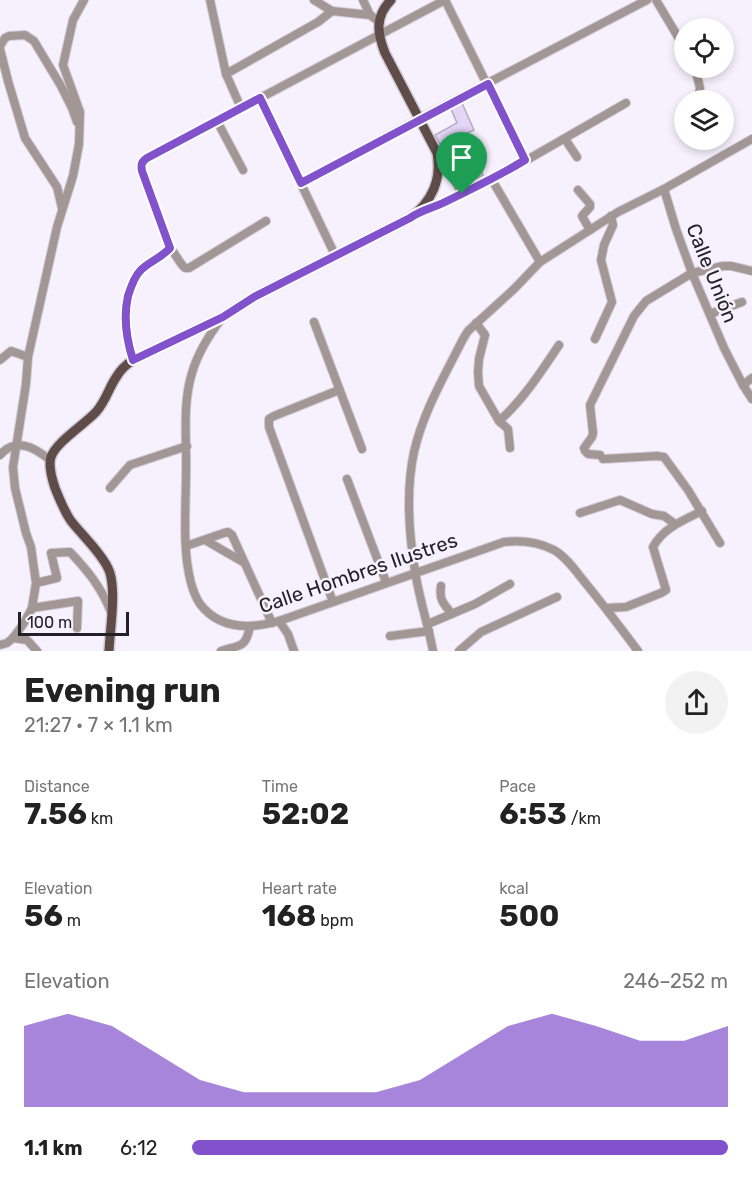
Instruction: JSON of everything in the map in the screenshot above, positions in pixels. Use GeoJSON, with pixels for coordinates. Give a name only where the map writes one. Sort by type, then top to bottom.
{"type":"FeatureCollection","features":[{"type":"Feature","properties":{"kind":"main road"},"geometry":{"type":"LineString","coordinates":[[374,18],[391,0]]}},
{"type":"Feature","properties":{"kind":"main road","name":"Calle Hombres Ilustres"},"geometry":{"type":"LineString","coordinates":[[133,360],[223,317],[254,297],[410,218],[420,211],[432,196],[439,162],[437,153],[385,53],[374,18]]}},
{"type":"Feature","properties":{"kind":"main road"},"geometry":{"type":"LineString","coordinates":[[109,651],[112,597],[110,573],[105,562],[66,513],[53,483],[50,460],[58,445],[92,417],[117,375],[133,360]]}},
{"type":"Feature","properties":{"kind":"street"},"geometry":{"type":"LineString","coordinates":[[6,644],[24,623],[32,608],[36,583],[31,547],[15,488],[14,467],[28,357],[62,208],[73,176],[80,130],[80,112],[63,65],[73,20],[83,4],[90,0]]}},
{"type":"Feature","properties":{"kind":"street"},"geometry":{"type":"LineString","coordinates":[[210,0],[226,74],[241,108]]}},
{"type":"Feature","properties":{"kind":"street"},"geometry":{"type":"LineString","coordinates":[[314,0],[332,11],[374,18]]}},
{"type":"Feature","properties":{"kind":"street"},"geometry":{"type":"LineString","coordinates":[[363,0],[374,18]]}},
{"type":"Feature","properties":{"kind":"street"},"geometry":{"type":"LineString","coordinates":[[266,221],[189,268],[185,268],[170,248],[142,171],[142,161],[445,0],[525,160]]}},
{"type":"Feature","properties":{"kind":"street"},"geometry":{"type":"LineString","coordinates":[[301,183],[647,0]]}},
{"type":"Feature","properties":{"kind":"street"},"geometry":{"type":"LineString","coordinates":[[656,0],[674,30]]}},
{"type":"Feature","properties":{"kind":"street"},"geometry":{"type":"LineString","coordinates":[[226,74],[318,22],[332,11]]}},
{"type":"Feature","properties":{"kind":"street"},"geometry":{"type":"LineString","coordinates":[[62,208],[57,187],[25,138],[0,46],[9,36],[25,35],[34,41],[62,86],[80,130]]}},
{"type":"Feature","properties":{"kind":"street"},"geometry":{"type":"LineString","coordinates":[[260,98],[335,255]]}},
{"type":"Feature","properties":{"kind":"street"},"geometry":{"type":"LineString","coordinates":[[420,211],[492,180],[626,103]]}},
{"type":"Feature","properties":{"kind":"street"},"geometry":{"type":"LineString","coordinates":[[217,121],[243,170]]}},
{"type":"Feature","properties":{"kind":"street"},"geometry":{"type":"LineString","coordinates":[[565,139],[577,157]]}},
{"type":"Feature","properties":{"kind":"street"},"geometry":{"type":"LineString","coordinates":[[434,651],[415,573],[411,545],[411,472],[427,413],[463,339],[476,323],[540,262],[611,216],[752,139]]}},
{"type":"Feature","properties":{"kind":"street","name":"Calle Hombres Ilustres"},"geometry":{"type":"LineString","coordinates":[[437,153],[447,165],[462,194]]}},
{"type":"Feature","properties":{"kind":"street"},"geometry":{"type":"LineString","coordinates":[[492,180],[540,262]]}},
{"type":"Feature","properties":{"kind":"street","name":"Calle Unión"},"geometry":{"type":"LineString","coordinates":[[664,189],[692,273],[724,348],[752,399]]}},
{"type":"Feature","properties":{"kind":"street"},"geometry":{"type":"LineString","coordinates":[[578,190],[590,204],[582,216],[590,230]]}},
{"type":"Feature","properties":{"kind":"street"},"geometry":{"type":"LineString","coordinates":[[594,339],[612,302],[601,260],[603,245],[613,225],[611,216]]}},
{"type":"Feature","properties":{"kind":"street"},"geometry":{"type":"LineString","coordinates":[[133,360],[124,320],[130,289],[140,271],[170,248]]}},
{"type":"Feature","properties":{"kind":"street"},"geometry":{"type":"LineString","coordinates":[[720,543],[688,490],[664,457],[601,457],[588,454],[584,448],[593,433],[590,405],[638,309],[646,301],[692,273],[723,266],[752,271]]}},
{"type":"Feature","properties":{"kind":"street"},"geometry":{"type":"LineString","coordinates":[[710,314],[742,302]]}},
{"type":"Feature","properties":{"kind":"street","name":"Calle Hombres Ilustres"},"geometry":{"type":"LineString","coordinates":[[223,317],[208,336],[191,374],[187,401],[186,546],[191,583],[199,602],[213,616],[236,625],[259,626],[276,622],[504,542],[519,540],[556,551],[569,563],[638,651]]}},
{"type":"Feature","properties":{"kind":"street"},"geometry":{"type":"LineString","coordinates":[[314,322],[362,449]]}},
{"type":"Feature","properties":{"kind":"street"},"geometry":{"type":"LineString","coordinates":[[476,323],[485,336],[479,359],[479,386],[499,421],[508,429],[510,448]]}},
{"type":"Feature","properties":{"kind":"street"},"geometry":{"type":"LineString","coordinates":[[499,421],[510,411],[559,345]]}},
{"type":"Feature","properties":{"kind":"street"},"geometry":{"type":"LineString","coordinates":[[0,360],[10,351],[28,357]]}},
{"type":"Feature","properties":{"kind":"street"},"geometry":{"type":"LineString","coordinates":[[743,385],[752,378]]}},
{"type":"Feature","properties":{"kind":"street"},"geometry":{"type":"LineString","coordinates":[[333,602],[269,427],[269,419],[339,390]]}},
{"type":"Feature","properties":{"kind":"street"},"geometry":{"type":"LineString","coordinates":[[0,455],[11,446],[18,445],[32,448],[50,460]]}},
{"type":"Feature","properties":{"kind":"street"},"geometry":{"type":"LineString","coordinates":[[110,488],[130,465],[187,446]]}},
{"type":"Feature","properties":{"kind":"street"},"geometry":{"type":"LineString","coordinates":[[347,479],[386,582]]}},
{"type":"Feature","properties":{"kind":"street"},"geometry":{"type":"LineString","coordinates":[[580,513],[620,500],[652,514],[664,516],[675,524]]}},
{"type":"Feature","properties":{"kind":"street"},"geometry":{"type":"LineString","coordinates":[[606,608],[626,607],[666,590],[653,547],[656,540],[675,524],[702,512]]}},
{"type":"Feature","properties":{"kind":"street"},"geometry":{"type":"LineString","coordinates":[[186,546],[228,532],[276,622],[288,634],[294,651]]}},
{"type":"Feature","properties":{"kind":"street"},"geometry":{"type":"LineString","coordinates":[[205,540],[243,562]]}},
{"type":"Feature","properties":{"kind":"street"},"geometry":{"type":"LineString","coordinates":[[36,583],[57,578],[51,553],[70,552],[100,588],[111,612]]}},
{"type":"Feature","properties":{"kind":"street"},"geometry":{"type":"LineString","coordinates":[[390,636],[429,627],[510,584]]}},
{"type":"Feature","properties":{"kind":"street"},"geometry":{"type":"LineString","coordinates":[[441,586],[441,600],[452,614]]}},
{"type":"Feature","properties":{"kind":"street"},"geometry":{"type":"LineString","coordinates":[[459,651],[481,632],[557,597]]}},
{"type":"Feature","properties":{"kind":"street"},"geometry":{"type":"LineString","coordinates":[[32,608],[78,601],[77,628]]}},
{"type":"Feature","properties":{"kind":"street"},"geometry":{"type":"LineString","coordinates":[[221,651],[245,642],[248,639],[250,626]]}},
{"type":"Feature","properties":{"kind":"street"},"geometry":{"type":"LineString","coordinates":[[6,644],[27,640],[37,651]]}},
{"type":"Feature","properties":{"kind":"building"},"geometry":{"type":"Polygon","coordinates":[[[462,103],[474,130],[463,135],[483,175],[464,185],[435,135],[457,123],[451,109],[462,103]]]}},
{"type":"Feature","properties":{"kind":"route"},"geometry":{"type":"LineString","coordinates":[[488,84],[525,160],[492,180],[462,194],[420,211],[254,297],[223,317],[133,360],[124,320],[130,289],[140,271],[170,248],[142,171],[142,161],[260,98],[301,183],[488,84]]}}]}
